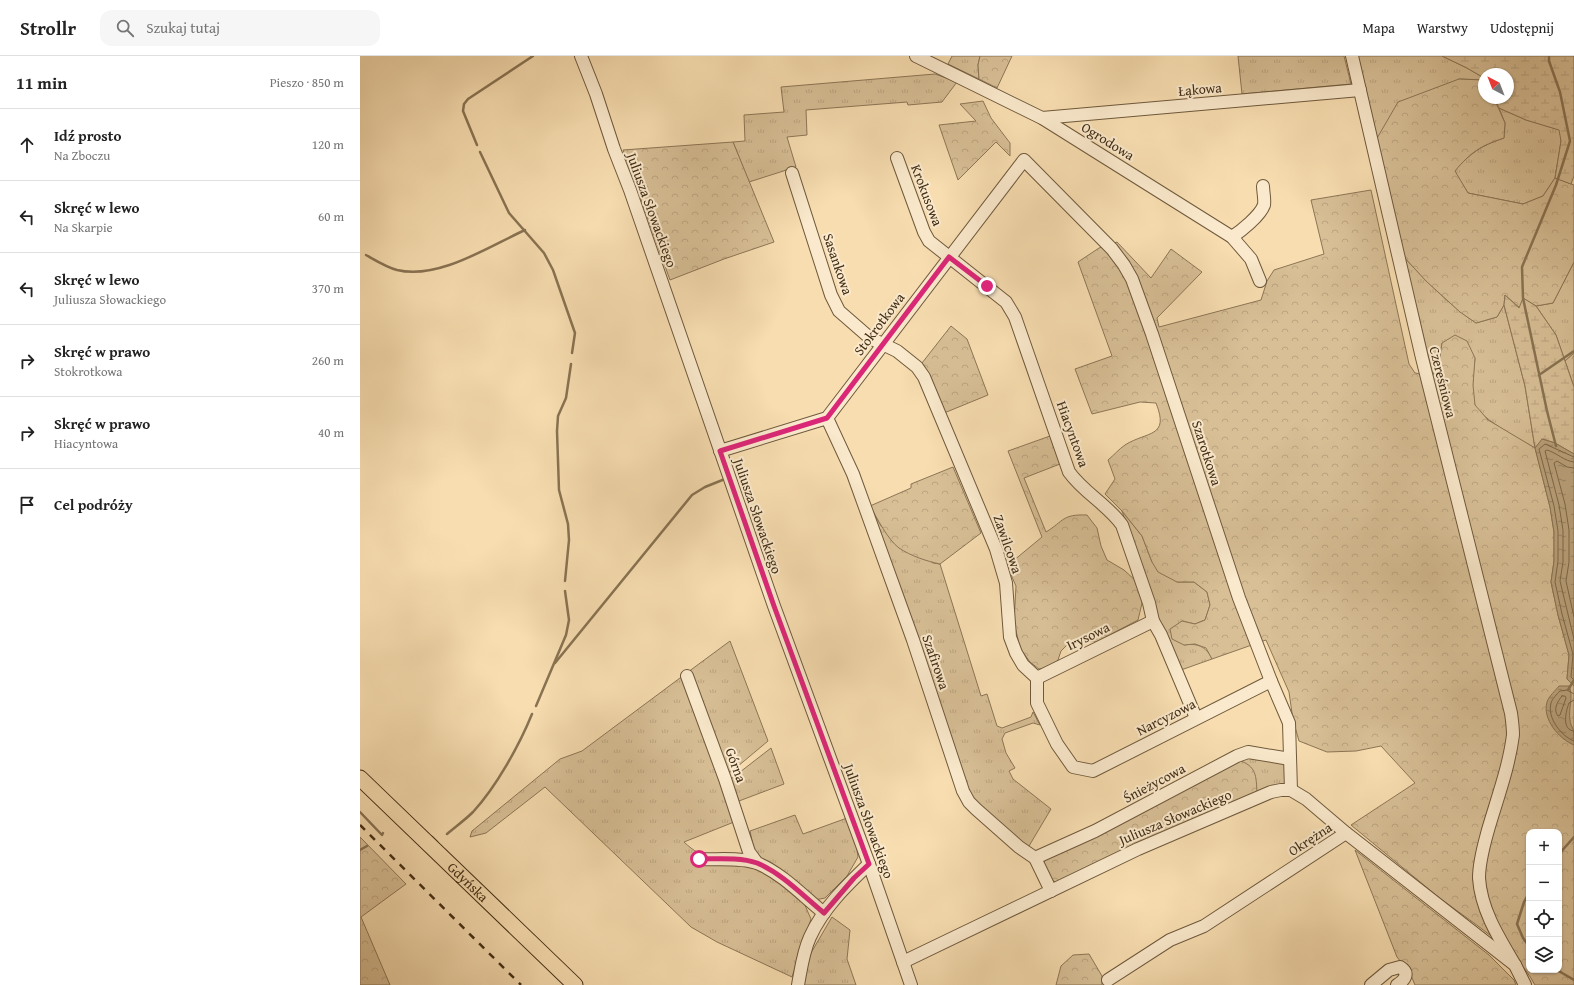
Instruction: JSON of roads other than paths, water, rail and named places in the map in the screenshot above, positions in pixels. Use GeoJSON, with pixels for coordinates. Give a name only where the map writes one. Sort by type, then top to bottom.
{"type":"FeatureCollection","features":[{"type":"Feature","properties":{"kind":"main road","name":"Gdyńska"},"geometry":{"type":"LineString","coordinates":[[360,778],[575,985]]}},
{"type":"Feature","properties":{"kind":"street","name":"Juliusza Słowackiego"},"geometry":{"type":"LineString","coordinates":[[581,56],[630,190],[774,606],[869,864],[911,985]]}},
{"type":"Feature","properties":{"kind":"street","name":"Ogrodowa"},"geometry":{"type":"LineString","coordinates":[[916,56],[1042,118],[1232,237],[1250,259],[1260,281]]}},
{"type":"Feature","properties":{"kind":"street","name":"Czereśniowa"},"geometry":{"type":"LineString","coordinates":[[1352,56],[1422,358],[1511,714],[1513,733],[1510,752],[1481,857],[1479,878],[1482,896],[1489,917],[1498,937],[1515,965]]}},
{"type":"Feature","properties":{"kind":"street","name":"Łąkowa"},"geometry":{"type":"LineString","coordinates":[[1042,118],[1360,90]]}},
{"type":"Feature","properties":{"kind":"street","name":"Krokusowa"},"geometry":{"type":"LineString","coordinates":[[897,158],[924,232],[929,240],[949,257]]}},
{"type":"Feature","properties":{"kind":"street","name":"Stokrotkowa"},"geometry":{"type":"LineString","coordinates":[[827,418],[1024,160]]}},
{"type":"Feature","properties":{"kind":"street","name":"Szarotkowa"},"geometry":{"type":"LineString","coordinates":[[1024,160],[1112,249],[1132,279],[1152,334],[1239,598],[1271,682],[1289,723],[1291,790]]}},
{"type":"Feature","properties":{"kind":"street","name":"Sasankowa"},"geometry":{"type":"LineString","coordinates":[[792,172],[831,295],[839,311],[870,338],[882,344]]}},
{"type":"Feature","properties":{"kind":"street"},"geometry":{"type":"LineString","coordinates":[[1232,237],[1260,212],[1264,204],[1263,186]]}},
{"type":"Feature","properties":{"kind":"street","name":"Hiacyntowa"},"geometry":{"type":"LineString","coordinates":[[949,257],[1006,302],[1015,317],[1069,472],[1077,483],[1114,514],[1122,525],[1149,603],[1153,621],[1161,635],[1196,718]]}},
{"type":"Feature","properties":{"kind":"street","name":"Zawilcowa"},"geometry":{"type":"LineString","coordinates":[[882,344],[897,351],[917,367],[924,377],[996,549],[1006,583],[1010,637],[1016,653],[1024,665],[1037,678]]}},
{"type":"Feature","properties":{"kind":"street"},"geometry":{"type":"LineString","coordinates":[[720,451],[827,418]]}},
{"type":"Feature","properties":{"kind":"street","name":"Szafirowa"},"geometry":{"type":"LineString","coordinates":[[827,418],[856,482],[915,645],[963,791],[969,802],[976,810],[1019,847],[1035,858],[1051,891]]}},
{"type":"Feature","properties":{"kind":"street","name":"Irysowa"},"geometry":{"type":"LineString","coordinates":[[1037,678],[1153,621]]}},
{"type":"Feature","properties":{"kind":"street","name":"Górna"},"geometry":{"type":"LineString","coordinates":[[687,676],[725,779],[749,852],[757,863]]}},
{"type":"Feature","properties":{"kind":"street","name":"Narcyzowa"},"geometry":{"type":"LineString","coordinates":[[1037,678],[1038,703],[1057,744],[1073,767],[1093,771],[1196,718],[1271,682]]}},
{"type":"Feature","properties":{"kind":"street","name":"Śnieżycowa"},"geometry":{"type":"LineString","coordinates":[[1035,858],[1095,831],[1237,756],[1248,752],[1290,759]]}},
{"type":"Feature","properties":{"kind":"street","name":"Juliusza Słowackiego"},"geometry":{"type":"LineString","coordinates":[[903,962],[1189,826],[1271,792],[1291,790]]}},
{"type":"Feature","properties":{"kind":"street"},"geometry":{"type":"LineString","coordinates":[[1291,790],[1306,799],[1346,833]]}},
{"type":"Feature","properties":{"kind":"street","name":"Okrężna"},"geometry":{"type":"LineString","coordinates":[[1108,980],[1170,940],[1204,926],[1346,833],[1515,965],[1525,985]]}},
{"type":"Feature","properties":{"kind":"street"},"geometry":{"type":"LineString","coordinates":[[699,859],[744,860],[757,863],[778,875],[824,913]]}},
{"type":"Feature","properties":{"kind":"street"},"geometry":{"type":"LineString","coordinates":[[798,985],[806,948],[813,931],[824,913],[854,878],[869,864]]}},
{"type":"Feature","properties":{"kind":"street"},"geometry":{"type":"LineString","coordinates":[[1371,985],[1389,970],[1400,967],[1405,971],[1406,976],[1405,980],[1397,985]]}},
{"type":"Feature","properties":{"kind":"water"},"geometry":{"type":"Polygon","coordinates":[[[1542,439],[1555,443],[1574,454],[1574,686],[1567,679],[1569,655],[1551,582],[1554,561],[1554,532],[1550,507],[1535,448],[1542,439]]]}},
{"type":"Feature","properties":{"kind":"water"},"geometry":{"type":"Polygon","coordinates":[[[1559,686],[1569,686],[1571,698],[1570,723],[1573,729],[1574,745],[1563,738],[1553,728],[1547,715],[1547,702],[1559,686]]]}},
{"type":"Feature","properties":{"kind":"waterway"},"geometry":{"type":"LineString","coordinates":[[477,145],[463,111],[464,104],[468,99],[533,56]]}},
{"type":"Feature","properties":{"kind":"waterway"},"geometry":{"type":"LineString","coordinates":[[1549,56],[1549,61],[1560,92],[1570,141],[1556,185],[1522,267],[1523,298],[1556,446]]}},
{"type":"Feature","properties":{"kind":"waterway"},"geometry":{"type":"LineString","coordinates":[[480,152],[509,213],[544,253],[553,270],[575,333],[572,353]]}},
{"type":"Feature","properties":{"kind":"waterway"},"geometry":{"type":"LineString","coordinates":[[366,255],[397,270],[413,272],[429,270],[446,266],[479,253],[525,230]]}},
{"type":"Feature","properties":{"kind":"waterway"},"geometry":{"type":"LineString","coordinates":[[1539,375],[1574,351]]}},
{"type":"Feature","properties":{"kind":"waterway"},"geometry":{"type":"LineString","coordinates":[[565,581],[569,540],[568,524],[559,490],[557,431],[558,416],[566,398],[571,364]]}},
{"type":"Feature","properties":{"kind":"waterway"},"geometry":{"type":"LineString","coordinates":[[555,663],[692,495],[705,487],[725,479]]}},
{"type":"Feature","properties":{"kind":"waterway"},"geometry":{"type":"LineString","coordinates":[[536,706],[566,635],[569,620],[565,591]]}},
{"type":"Feature","properties":{"kind":"waterway"},"geometry":{"type":"LineString","coordinates":[[1568,690],[1574,680]]}},
{"type":"Feature","properties":{"kind":"waterway"},"geometry":{"type":"LineString","coordinates":[[447,834],[467,818],[490,791],[514,752],[532,714]]}},
{"type":"Feature","properties":{"kind":"waterway"},"geometry":{"type":"LineString","coordinates":[[360,812],[382,835],[383,833]]}},
{"type":"Feature","properties":{"kind":"waterway"},"geometry":{"type":"LineString","coordinates":[[432,837],[437,842]]}},
{"type":"Feature","properties":{"kind":"waterway"},"geometry":{"type":"LineString","coordinates":[[1562,851],[1574,837]]}},
{"type":"Feature","properties":{"kind":"waterway"},"geometry":{"type":"LineString","coordinates":[[360,850],[367,846]]}},
{"type":"Feature","properties":{"kind":"waterway"},"geometry":{"type":"LineString","coordinates":[[1526,898],[1517,924],[1526,942]]}},
{"type":"Feature","properties":{"kind":"waterway"},"geometry":{"type":"LineString","coordinates":[[1562,973],[1574,980]]}},
{"type":"Feature","properties":{"kind":"railway"},"geometry":{"type":"LineString","coordinates":[[360,825],[521,985]]}}]}
